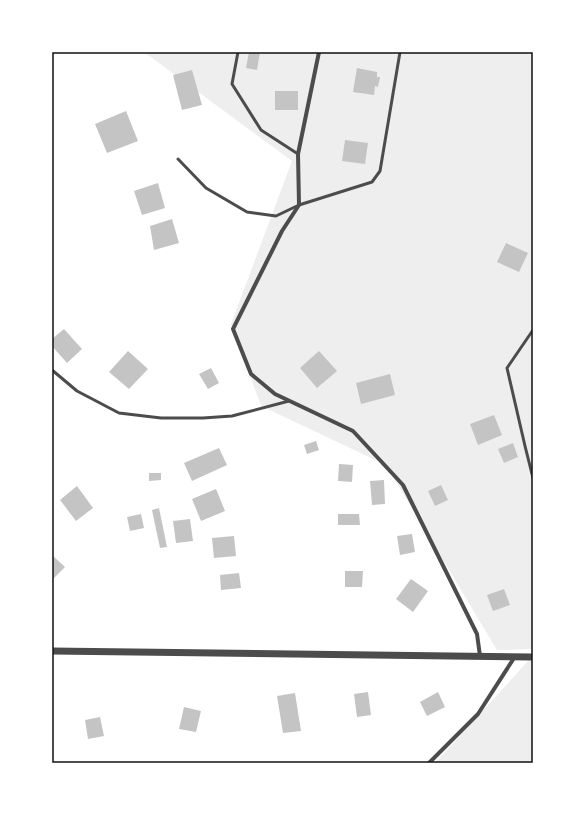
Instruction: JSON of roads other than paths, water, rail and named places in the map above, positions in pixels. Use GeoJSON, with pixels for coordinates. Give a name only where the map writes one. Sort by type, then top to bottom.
{"type":"FeatureCollection","features":[{"type":"Feature","properties":{"kind":"street"},"geometry":{"type":"LineString","coordinates":[[319,52],[298,154],[299,205],[282,231],[233,329],[251,374],[274,394],[353,431],[403,485],[477,634],[480,656]]}},
{"type":"Feature","properties":{"kind":"street"},"geometry":{"type":"LineString","coordinates":[[52,651],[480,656],[514,658],[533,657]]}},
{"type":"Feature","properties":{"kind":"street"},"geometry":{"type":"LineString","coordinates":[[429,763],[478,714],[514,658]]}},
{"type":"Feature","properties":{"kind":"lane"},"geometry":{"type":"LineString","coordinates":[[238,52],[232,84],[261,130],[298,154]]}},
{"type":"Feature","properties":{"kind":"lane"},"geometry":{"type":"LineString","coordinates":[[178,159],[206,188],[247,212],[276,216],[299,205],[372,182],[380,170],[400,52]]}},
{"type":"Feature","properties":{"kind":"lane"},"geometry":{"type":"LineString","coordinates":[[533,330],[507,368],[524,446],[533,478]]}},
{"type":"Feature","properties":{"kind":"lane"},"geometry":{"type":"LineString","coordinates":[[52,370],[77,391],[119,413],[161,418],[232,416],[289,401]]}}]}
